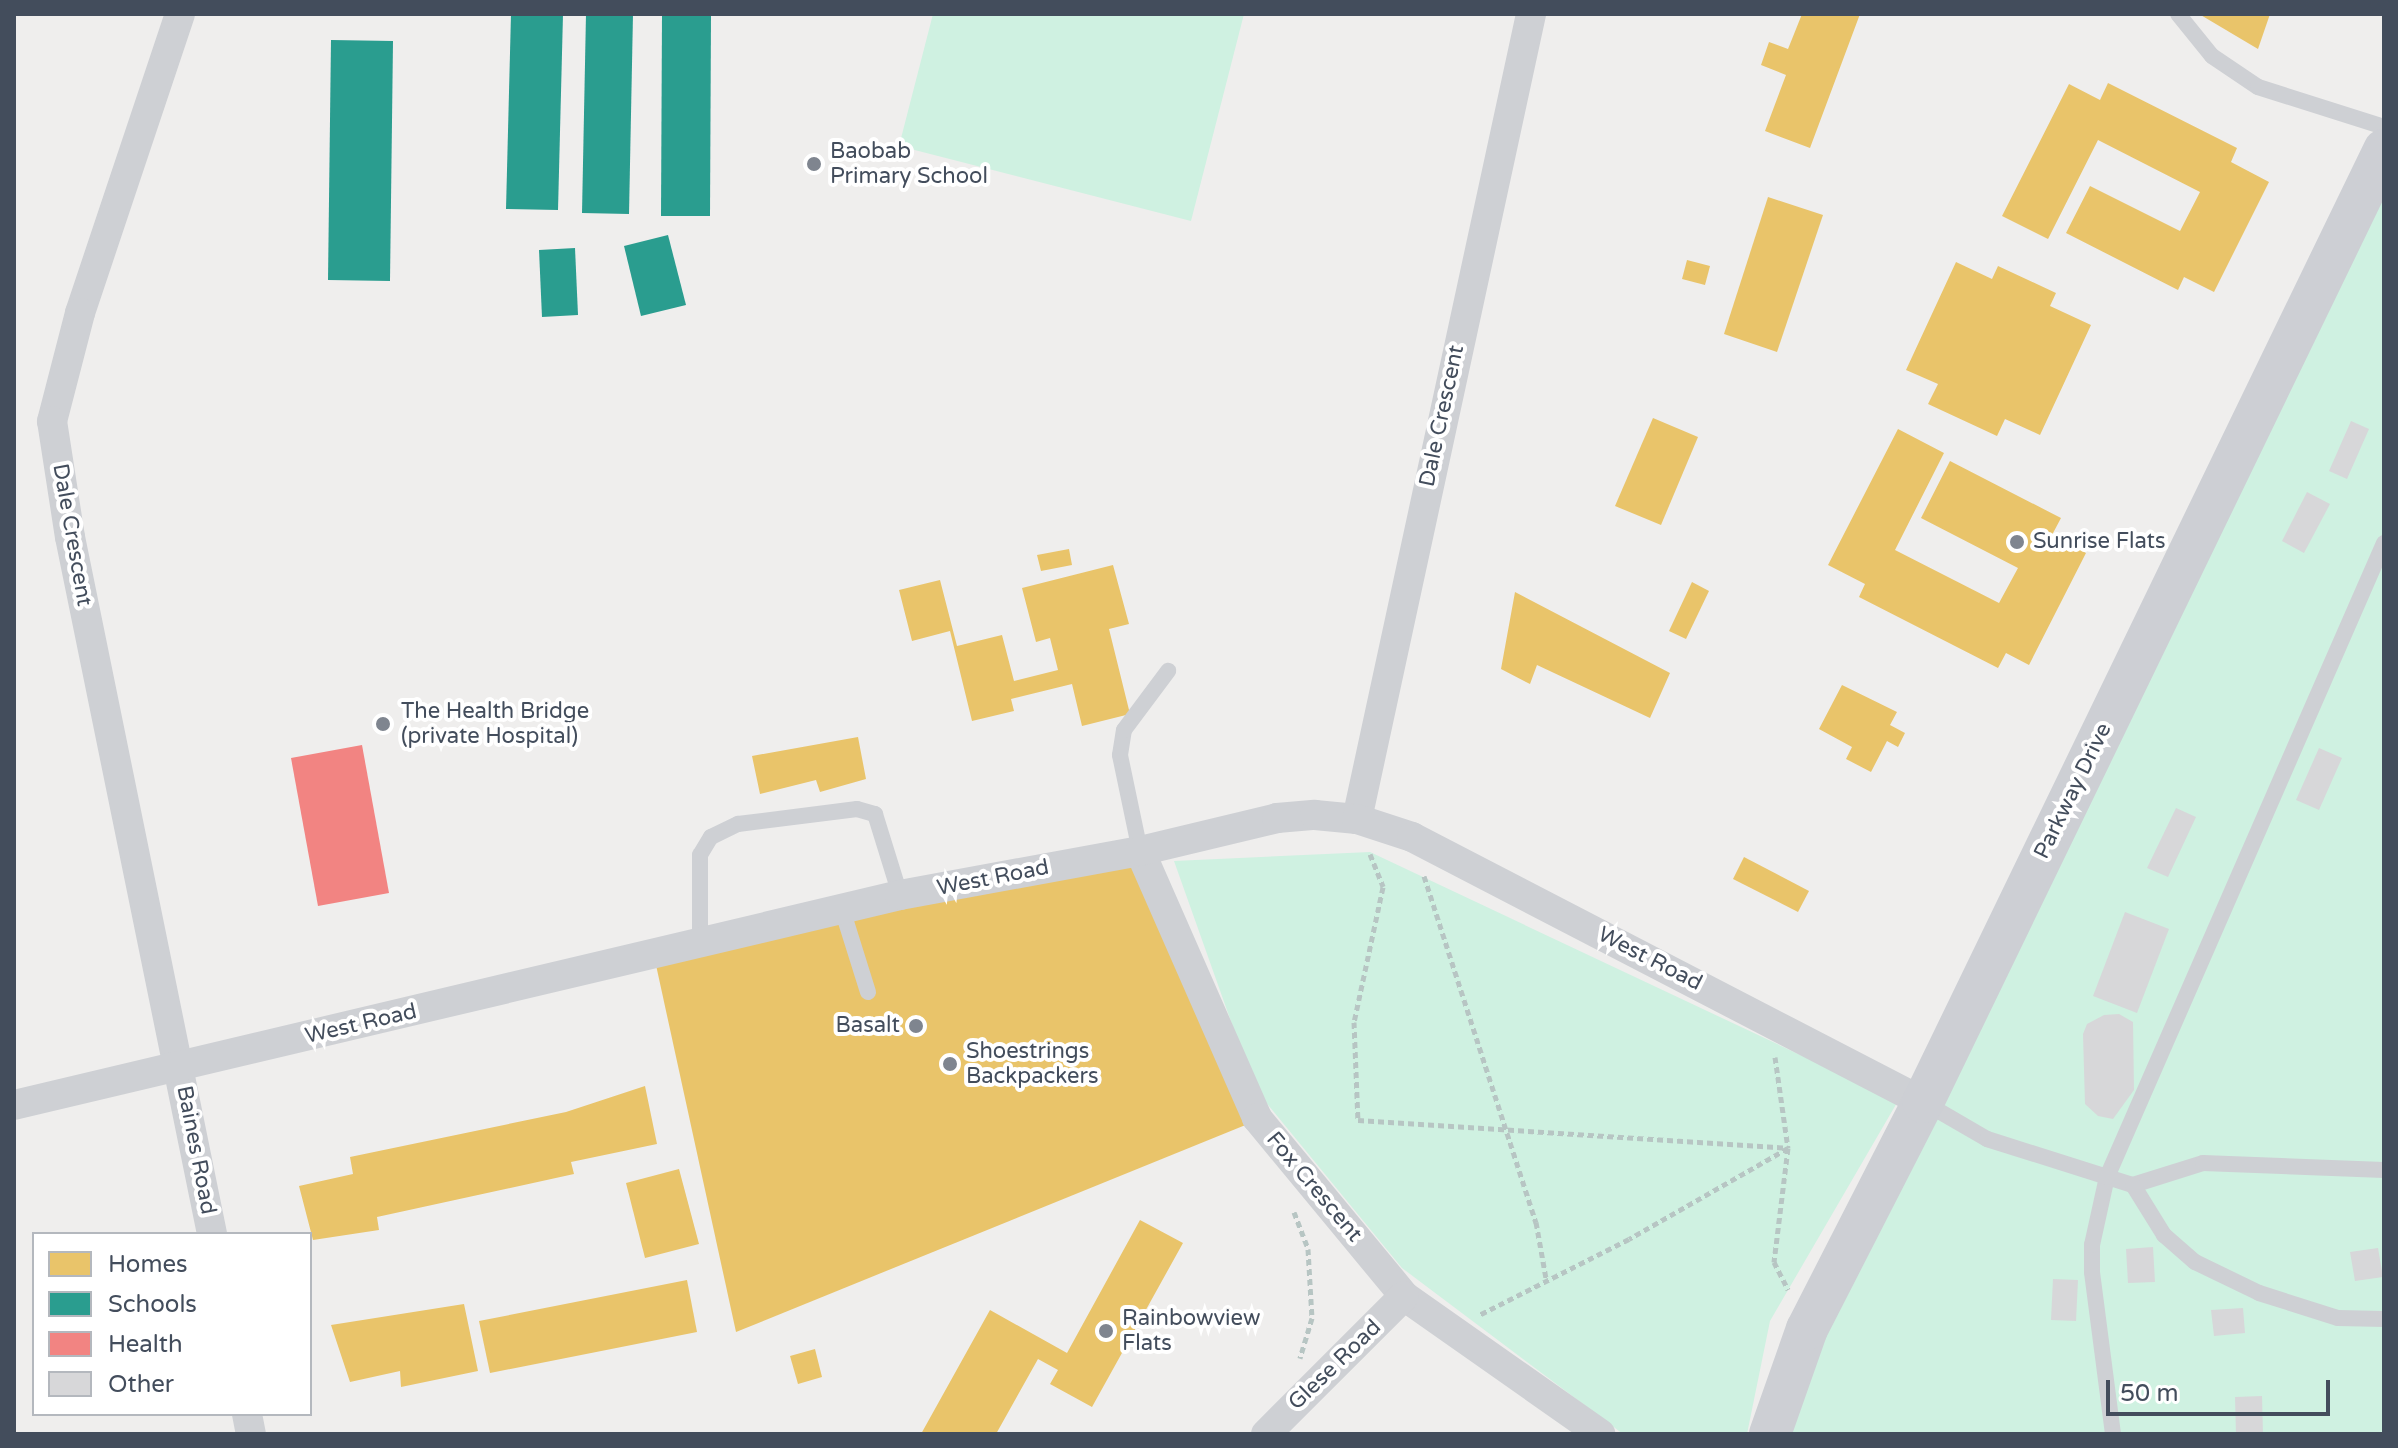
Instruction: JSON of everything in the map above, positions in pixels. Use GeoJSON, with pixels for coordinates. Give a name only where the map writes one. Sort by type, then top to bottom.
{"type":"FeatureCollection","features":[{"type":"Feature","properties":{"kind":"street","name":"Dale Crescent"},"geometry":{"type":"LineString","coordinates":[[179,1066],[70,537],[52,421],[80,313],[180,14]]}},
{"type":"Feature","properties":{"kind":"street","name":"Dale Crescent"},"geometry":{"type":"LineString","coordinates":[[1357,819],[1531,14]]}},
{"type":"Feature","properties":{"kind":"street","name":"Parkway Drive"},"geometry":{"type":"LineString","coordinates":[[1770,1434],[1807,1329],[1923,1102],[2384,150]]}},
{"type":"Feature","properties":{"kind":"street","name":"West Road"},"geometry":{"type":"LineString","coordinates":[[14,1105],[700,946],[900,895],[1140,851],[1277,818],[1357,819],[1412,837],[1923,1102]]}},
{"type":"Feature","properties":{"kind":"street","name":"Fox Crescent"},"geometry":{"type":"LineString","coordinates":[[1140,851],[1257,1118],[1404,1296],[1600,1434]]}},
{"type":"Feature","properties":{"kind":"street","name":"Baines Road"},"geometry":{"type":"LineString","coordinates":[[179,1066],[212,1232]]}},
{"type":"Feature","properties":{"kind":"street","name":"Glese Road"},"geometry":{"type":"LineString","coordinates":[[1266,1434],[1404,1296]]}},
{"type":"Feature","properties":{"kind":"lane"},"geometry":{"type":"LineString","coordinates":[[2178,14],[2212,56],[2258,87],[2384,127]]}},
{"type":"Feature","properties":{"kind":"lane"},"geometry":{"type":"LineString","coordinates":[[2113,1434],[2092,1272],[2107,1177],[2384,543]]}},
{"type":"Feature","properties":{"kind":"lane"},"geometry":{"type":"LineString","coordinates":[[1140,851],[1120,755],[1124,730],[1168,671]]}},
{"type":"Feature","properties":{"kind":"lane"},"geometry":{"type":"LineString","coordinates":[[700,946],[700,855],[711,837],[738,824],[857,809],[875,814],[900,895]]}},
{"type":"Feature","properties":{"kind":"lane"},"geometry":{"type":"LineString","coordinates":[[842,909],[868,992]]}},
{"type":"Feature","properties":{"kind":"lane"},"geometry":{"type":"LineString","coordinates":[[1923,1102],[1987,1139],[2133,1185],[2203,1163],[2384,1170]]}},
{"type":"Feature","properties":{"kind":"lane"},"geometry":{"type":"LineString","coordinates":[[2133,1185],[2164,1235],[2195,1262],[2259,1293],[2338,1318],[2384,1319]]}},
{"type":"Feature","properties":{"kind":"path"},"geometry":{"type":"LineString","coordinates":[[1357,819],[1383,887],[1354,1022],[1358,1120],[1788,1148]]}},
{"type":"Feature","properties":{"kind":"path"},"geometry":{"type":"LineString","coordinates":[[1412,837],[1536,1222],[1546,1278]]}},
{"type":"Feature","properties":{"kind":"path"},"geometry":{"type":"LineString","coordinates":[[1770,1020],[1788,1148],[1774,1262],[1807,1329]]}},
{"type":"Feature","properties":{"kind":"path"},"geometry":{"type":"LineString","coordinates":[[1449,1329],[1629,1239],[1788,1148]]}},
{"type":"Feature","properties":{"kind":"path"},"geometry":{"type":"LineString","coordinates":[[1291,1206],[1308,1249],[1312,1318],[1299,1360]]}},
{"type":"Feature","properties":{"kind":"green space"},"geometry":{"type":"Polygon","coordinates":[[[933,14],[1244,14],[1191,221],[899,146],[933,14]]]}},
{"type":"Feature","properties":{"kind":"green space"},"geometry":{"type":"Polygon","coordinates":[[[2384,167],[2384,1434],[1779,1434],[2384,167]]]}},
{"type":"Feature","properties":{"kind":"green space"},"geometry":{"type":"Polygon","coordinates":[[[1370,852],[1898,1101],[1770,1321],[1747,1434],[1623,1434],[1402,1268],[1255,1089],[1174,861],[1370,852]]]}},
{"type":"Feature","properties":{"kind":"building: Homes"},"geometry":{"type":"Polygon","coordinates":[[[1802,14],[1860,14],[1810,148],[1765,131],[1786,75],[1761,65],[1769,42],[1788,49],[1802,14]]]}},
{"type":"Feature","properties":{"kind":"building: Homes"},"geometry":{"type":"Polygon","coordinates":[[[2199,14],[2270,14],[2258,49],[2199,14]]]}},
{"type":"Feature","properties":{"kind":"building: Homes"},"geometry":{"type":"Polygon","coordinates":[[[2108,83],[2237,148],[2231,162],[2269,182],[2214,292],[2184,277],[2178,290],[2066,233],[2090,186],[2180,231],[2200,192],[2098,140],[2048,239],[2002,216],[2069,84],[2100,100],[2108,83]]]}},
{"type":"Feature","properties":{"kind":"building: Homes"},"geometry":{"type":"Polygon","coordinates":[[[1768,197],[1823,215],[1777,352],[1724,334],[1768,197]]]}},
{"type":"Feature","properties":{"kind":"building: Homes"},"geometry":{"type":"Polygon","coordinates":[[[1687,260],[1710,266],[1705,285],[1682,279],[1687,260]]]}},
{"type":"Feature","properties":{"kind":"building: Homes"},"geometry":{"type":"Polygon","coordinates":[[[1956,262],[1992,279],[1998,266],[2056,293],[2050,306],[2091,325],[2040,435],[2005,419],[1997,436],[1928,404],[1938,384],[1906,370],[1956,262]]]}},
{"type":"Feature","properties":{"kind":"building: Homes"},"geometry":{"type":"Polygon","coordinates":[[[1653,418],[1698,437],[1661,525],[1615,506],[1653,418]]]}},
{"type":"Feature","properties":{"kind":"building: Homes","name":"Sunrise Flats"},"geometry":{"type":"Polygon","coordinates":[[[1898,429],[1944,453],[1895,550],[1999,603],[2018,568],[1921,518],[1950,461],[2061,518],[2052,535],[2086,553],[2029,665],[2006,653],[1998,668],[1859,597],[1865,584],[1828,565],[1898,429]]]}},
{"type":"Feature","properties":{"kind":"building: Homes"},"geometry":{"type":"Polygon","coordinates":[[[1069,549],[1072,565],[1041,571],[1037,555],[1069,549]]]}},
{"type":"Feature","properties":{"kind":"building: Homes"},"geometry":{"type":"Polygon","coordinates":[[[1113,565],[1129,624],[1109,629],[1130,714],[1082,726],[1072,684],[1011,699],[1014,711],[972,721],[950,631],[912,641],[899,590],[940,580],[957,646],[1002,635],[1014,681],[1058,670],[1050,638],[1036,642],[1022,588],[1113,565]]]}},
{"type":"Feature","properties":{"kind":"building: Homes"},"geometry":{"type":"Polygon","coordinates":[[[1692,582],[1709,591],[1686,639],[1669,631],[1692,582]]]}},
{"type":"Feature","properties":{"kind":"building: Homes"},"geometry":{"type":"Polygon","coordinates":[[[1515,592],[1670,673],[1650,718],[1537,665],[1530,684],[1501,669],[1515,592]]]}},
{"type":"Feature","properties":{"kind":"building: Homes"},"geometry":{"type":"Polygon","coordinates":[[[1842,685],[1897,712],[1890,725],[1905,733],[1898,747],[1887,741],[1871,772],[1846,759],[1852,747],[1819,729],[1842,685]]]}},
{"type":"Feature","properties":{"kind":"building: Homes"},"geometry":{"type":"Polygon","coordinates":[[[858,737],[866,779],[820,792],[816,780],[760,794],[752,756],[858,737]]]}},
{"type":"Feature","properties":{"kind":"building: Homes","name":"Shoestrings Backpackers"},"geometry":{"type":"Polygon","coordinates":[[[1131,857],[1248,1124],[736,1332],[656,965],[1131,857]]]}},
{"type":"Feature","properties":{"kind":"building: Homes"},"geometry":{"type":"Polygon","coordinates":[[[1744,857],[1809,891],[1798,912],[1733,879],[1744,857]]]}},
{"type":"Feature","properties":{"kind":"building: Homes"},"geometry":{"type":"Polygon","coordinates":[[[645,1086],[657,1144],[571,1162],[574,1174],[377,1217],[379,1230],[313,1240],[299,1186],[353,1174],[350,1157],[566,1112],[645,1086]]]}},
{"type":"Feature","properties":{"kind":"building: Homes"},"geometry":{"type":"Polygon","coordinates":[[[679,1169],[699,1244],[645,1258],[626,1183],[679,1169]]]}},
{"type":"Feature","properties":{"kind":"building: Homes","name":"Rainbowview Flats"},"geometry":{"type":"Polygon","coordinates":[[[1140,1220],[1183,1243],[1092,1407],[1050,1384],[1058,1370],[1038,1359],[996,1434],[921,1434],[990,1310],[1067,1353],[1140,1220]]]}},
{"type":"Feature","properties":{"kind":"building: Homes"},"geometry":{"type":"Polygon","coordinates":[[[687,1280],[697,1332],[490,1373],[479,1321],[687,1280]]]}},
{"type":"Feature","properties":{"kind":"building: Homes"},"geometry":{"type":"Polygon","coordinates":[[[464,1304],[478,1371],[401,1387],[400,1371],[350,1382],[331,1325],[464,1304]]]}},
{"type":"Feature","properties":{"kind":"building: Homes"},"geometry":{"type":"Polygon","coordinates":[[[815,1349],[822,1377],[798,1384],[790,1356],[815,1349]]]}},
{"type":"Feature","properties":{"kind":"building: Schools"},"geometry":{"type":"Polygon","coordinates":[[[511,14],[563,14],[558,210],[506,209],[511,14]]]}},
{"type":"Feature","properties":{"kind":"building: Schools"},"geometry":{"type":"Polygon","coordinates":[[[586,14],[633,14],[629,214],[582,213],[586,14]]]}},
{"type":"Feature","properties":{"kind":"building: Schools"},"geometry":{"type":"Polygon","coordinates":[[[662,14],[711,14],[710,216],[661,216],[662,14]]]}},
{"type":"Feature","properties":{"kind":"building: Schools"},"geometry":{"type":"Polygon","coordinates":[[[331,40],[393,41],[390,281],[328,280],[331,40]]]}},
{"type":"Feature","properties":{"kind":"building: Schools"},"geometry":{"type":"Polygon","coordinates":[[[668,235],[686,305],[641,316],[624,246],[668,235]]]}},
{"type":"Feature","properties":{"kind":"building: Schools"},"geometry":{"type":"Polygon","coordinates":[[[575,248],[578,315],[542,317],[539,250],[575,248]]]}},
{"type":"Feature","properties":{"kind":"building: Health"},"geometry":{"type":"Polygon","coordinates":[[[362,745],[389,893],[318,906],[291,758],[362,745]]]}},
{"type":"Feature","properties":{"kind":"building: Other"},"geometry":{"type":"Polygon","coordinates":[[[2351,421],[2369,429],[2347,479],[2329,471],[2351,421]]]}},
{"type":"Feature","properties":{"kind":"building: Other"},"geometry":{"type":"Polygon","coordinates":[[[2307,492],[2330,504],[2304,553],[2282,541],[2307,492]]]}},
{"type":"Feature","properties":{"kind":"building: Other"},"geometry":{"type":"Polygon","coordinates":[[[2319,748],[2342,758],[2319,810],[2296,800],[2319,748]]]}},
{"type":"Feature","properties":{"kind":"building: Other"},"geometry":{"type":"Polygon","coordinates":[[[2176,808],[2196,817],[2168,877],[2147,868],[2176,808]]]}},
{"type":"Feature","properties":{"kind":"building: Other"},"geometry":{"type":"Polygon","coordinates":[[[2125,912],[2169,929],[2137,1013],[2093,996],[2125,912]]]}},
{"type":"Feature","properties":{"kind":"building: Other"},"geometry":{"type":"Polygon","coordinates":[[[2119,1014],[2133,1022],[2134,1090],[2113,1119],[2098,1116],[2085,1104],[2083,1034],[2087,1024],[2104,1015],[2119,1014]]]}},
{"type":"Feature","properties":{"kind":"building: Other"},"geometry":{"type":"Polygon","coordinates":[[[2153,1247],[2155,1282],[2128,1283],[2126,1249],[2153,1247]]]}},
{"type":"Feature","properties":{"kind":"building: Other"},"geometry":{"type":"Polygon","coordinates":[[[2378,1248],[2383,1277],[2355,1281],[2350,1252],[2378,1248]]]}},
{"type":"Feature","properties":{"kind":"building: Other"},"geometry":{"type":"Polygon","coordinates":[[[2053,1279],[2078,1280],[2076,1321],[2051,1320],[2053,1279]]]}},
{"type":"Feature","properties":{"kind":"building: Other"},"geometry":{"type":"Polygon","coordinates":[[[2243,1308],[2245,1333],[2214,1336],[2211,1310],[2243,1308]]]}},
{"type":"Feature","properties":{"kind":"building: Other"},"geometry":{"type":"Polygon","coordinates":[[[2262,1396],[2263,1434],[2236,1434],[2235,1397],[2262,1396]]]}},
{"type":"Feature","properties":{"kind":"place","name":"Baobab Primary School"},"geometry":{"type":"Point","coordinates":[814,164]}},
{"type":"Feature","properties":{"kind":"place","name":"Sunrise Flats"},"geometry":{"type":"Point","coordinates":[2017,542]}},
{"type":"Feature","properties":{"kind":"place","name":"The Health Bridge (private Hospital)"},"geometry":{"type":"Point","coordinates":[383,724]}},
{"type":"Feature","properties":{"kind":"place","name":"Basalt"},"geometry":{"type":"Point","coordinates":[916,1026]}},
{"type":"Feature","properties":{"kind":"place","name":"Shoestrings Backpackers"},"geometry":{"type":"Point","coordinates":[950,1064]}},
{"type":"Feature","properties":{"kind":"place","name":"Rainbowview Flats"},"geometry":{"type":"Point","coordinates":[1106,1331]}}]}
